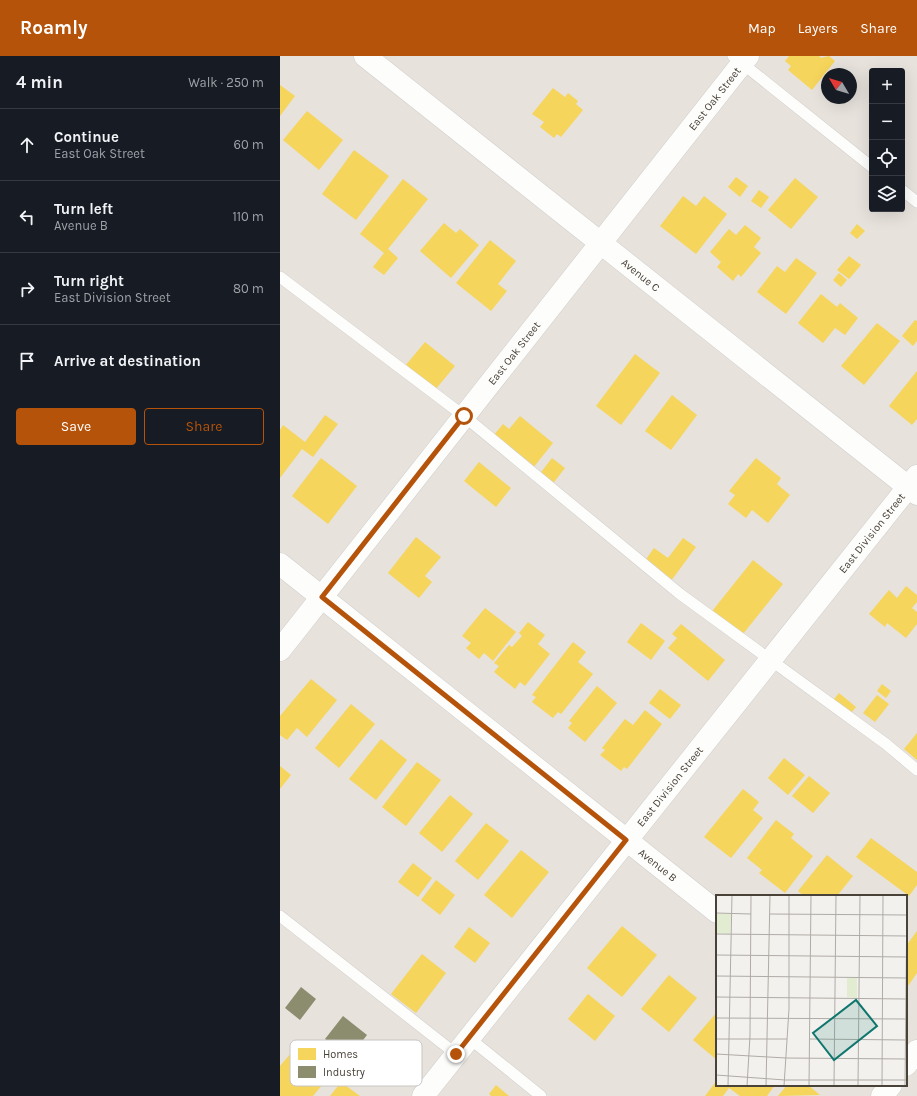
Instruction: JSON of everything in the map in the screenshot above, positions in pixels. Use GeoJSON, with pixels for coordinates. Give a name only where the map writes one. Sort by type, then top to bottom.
{"type":"FeatureCollection","features":[{"type":"Feature","properties":{"kind":"street","name":"Avenue C"},"geometry":{"type":"LineString","coordinates":[[365,56],[601,243],[914,486]]}},
{"type":"Feature","properties":{"kind":"street","name":"East Oak Street"},"geometry":{"type":"LineString","coordinates":[[280,650],[601,243],[741,58]]}},
{"type":"Feature","properties":{"kind":"street","name":"East Division Street"},"geometry":{"type":"LineString","coordinates":[[423,1096],[770,660],[914,486]]}},
{"type":"Feature","properties":{"kind":"street","name":"Avenue B"},"geometry":{"type":"LineString","coordinates":[[280,564],[716,911]]}},
{"type":"Feature","properties":{"kind":"street"},"geometry":{"type":"LineString","coordinates":[[882,1096],[889,1086]]}},
{"type":"Feature","properties":{"kind":"lane"},"geometry":{"type":"LineString","coordinates":[[741,58],[869,165]]}},
{"type":"Feature","properties":{"kind":"lane"},"geometry":{"type":"LineString","coordinates":[[905,192],[917,202]]}},
{"type":"Feature","properties":{"kind":"lane"},"geometry":{"type":"LineString","coordinates":[[280,277],[464,416],[680,594],[886,744],[917,770]]}},
{"type":"Feature","properties":{"kind":"lane"},"geometry":{"type":"LineString","coordinates":[[280,916],[462,1046],[541,1096]]}},
{"type":"Feature","properties":{"kind":"shaded area"},"geometry":{"type":"Polygon","coordinates":[[[280,56],[917,56],[917,1096],[280,1096],[280,56]]]}},
{"type":"Feature","properties":{"kind":"building: Homes"},"geometry":{"type":"Polygon","coordinates":[[[789,56],[819,56],[821,58],[829,56],[835,61],[829,68],[821,68],[821,79],[812,90],[788,70],[791,66],[785,61],[789,56]]]}},
{"type":"Feature","properties":{"kind":"building: Homes"},"geometry":{"type":"Polygon","coordinates":[[[280,85],[295,96],[280,116],[280,85]]]}},
{"type":"Feature","properties":{"kind":"building: Homes"},"geometry":{"type":"Polygon","coordinates":[[[553,88],[565,97],[568,93],[578,101],[576,104],[583,110],[561,137],[557,134],[554,138],[540,127],[544,122],[532,114],[553,88]]]}},
{"type":"Feature","properties":{"kind":"building: Homes"},"geometry":{"type":"Polygon","coordinates":[[[307,111],[343,140],[319,170],[283,140],[307,111]]]}},
{"type":"Feature","properties":{"kind":"building: Homes"},"geometry":{"type":"Polygon","coordinates":[[[354,150],[389,176],[356,220],[322,194],[354,150]]]}},
{"type":"Feature","properties":{"kind":"building: Homes"},"geometry":{"type":"Polygon","coordinates":[[[736,177],[748,186],[740,197],[728,187],[736,177]]]}},
{"type":"Feature","properties":{"kind":"building: Homes"},"geometry":{"type":"Polygon","coordinates":[[[795,178],[818,197],[791,229],[768,210],[795,178]]]}},
{"type":"Feature","properties":{"kind":"building: Homes"},"geometry":{"type":"Polygon","coordinates":[[[403,179],[428,199],[388,249],[398,258],[384,275],[373,267],[384,253],[360,234],[403,179]]]}},
{"type":"Feature","properties":{"kind":"building: Homes"},"geometry":{"type":"Polygon","coordinates":[[[759,190],[769,197],[761,208],[751,201],[759,190]]]}},
{"type":"Feature","properties":{"kind":"building: Homes"},"geometry":{"type":"Polygon","coordinates":[[[683,196],[696,206],[704,196],[727,214],[696,254],[660,226],[683,196]]]}},
{"type":"Feature","properties":{"kind":"building: Homes"},"geometry":{"type":"Polygon","coordinates":[[[444,223],[456,233],[460,229],[479,245],[451,278],[420,251],[444,223]]]}},
{"type":"Feature","properties":{"kind":"building: Homes"},"geometry":{"type":"Polygon","coordinates":[[[857,224],[865,231],[857,239],[850,233],[857,224]]]}},
{"type":"Feature","properties":{"kind":"building: Homes"},"geometry":{"type":"Polygon","coordinates":[[[745,225],[761,238],[754,247],[761,253],[741,277],[738,274],[733,281],[717,267],[721,262],[710,252],[729,229],[736,235],[745,225]]]}},
{"type":"Feature","properties":{"kind":"building: Homes"},"geometry":{"type":"Polygon","coordinates":[[[490,240],[516,261],[498,284],[507,291],[491,311],[456,283],[490,240]]]}},
{"type":"Feature","properties":{"kind":"building: Homes"},"geometry":{"type":"Polygon","coordinates":[[[849,256],[861,265],[849,279],[837,270],[849,256]]]}},
{"type":"Feature","properties":{"kind":"building: Homes"},"geometry":{"type":"Polygon","coordinates":[[[796,258],[817,273],[786,314],[757,292],[777,266],[785,272],[796,258]]]}},
{"type":"Feature","properties":{"kind":"building: Homes"},"geometry":{"type":"Polygon","coordinates":[[[839,273],[847,280],[841,287],[833,280],[839,273]]]}},
{"type":"Feature","properties":{"kind":"building: Homes"},"geometry":{"type":"Polygon","coordinates":[[[821,294],[837,307],[840,303],[858,318],[845,335],[835,328],[823,343],[798,323],[821,294]]]}},
{"type":"Feature","properties":{"kind":"building: Homes"},"geometry":{"type":"Polygon","coordinates":[[[915,320],[917,321],[917,341],[913,346],[902,336],[915,320]]]}},
{"type":"Feature","properties":{"kind":"building: Homes"},"geometry":{"type":"Polygon","coordinates":[[[877,323],[900,341],[864,385],[841,366],[877,323]]]}},
{"type":"Feature","properties":{"kind":"building: Homes"},"geometry":{"type":"Polygon","coordinates":[[[425,342],[455,366],[430,396],[400,372],[425,342]]]}},
{"type":"Feature","properties":{"kind":"building: Homes"},"geometry":{"type":"Polygon","coordinates":[[[635,354],[660,373],[621,425],[596,406],[635,354]]]}},
{"type":"Feature","properties":{"kind":"building: Homes"},"geometry":{"type":"Polygon","coordinates":[[[917,371],[917,419],[912,425],[889,406],[917,371]]]}},
{"type":"Feature","properties":{"kind":"building: Homes"},"geometry":{"type":"Polygon","coordinates":[[[672,395],[697,415],[671,450],[645,431],[672,395]]]}},
{"type":"Feature","properties":{"kind":"building: Homes"},"geometry":{"type":"Polygon","coordinates":[[[325,415],[338,424],[313,457],[302,449],[280,478],[280,430],[283,425],[305,442],[325,415]]]}},
{"type":"Feature","properties":{"kind":"building: Homes"},"geometry":{"type":"Polygon","coordinates":[[[520,416],[553,443],[533,468],[493,436],[503,424],[509,429],[520,416]]]}},
{"type":"Feature","properties":{"kind":"building: Homes"},"geometry":{"type":"Polygon","coordinates":[[[321,458],[357,486],[328,524],[292,496],[321,458]]]}},
{"type":"Feature","properties":{"kind":"building: Homes"},"geometry":{"type":"Polygon","coordinates":[[[552,458],[565,468],[551,486],[538,476],[552,458]]]}},
{"type":"Feature","properties":{"kind":"building: Homes"},"geometry":{"type":"Polygon","coordinates":[[[756,458],[781,478],[777,484],[790,495],[768,523],[752,510],[746,518],[728,504],[735,495],[729,491],[756,458]]]}},
{"type":"Feature","properties":{"kind":"building: Homes"},"geometry":{"type":"Polygon","coordinates":[[[479,462],[511,488],[496,507],[464,481],[479,462]]]}},
{"type":"Feature","properties":{"kind":"building: Homes"},"geometry":{"type":"Polygon","coordinates":[[[416,537],[441,557],[425,576],[432,582],[419,598],[388,573],[416,537]]]}},
{"type":"Feature","properties":{"kind":"building: Homes"},"geometry":{"type":"Polygon","coordinates":[[[683,538],[696,547],[671,581],[644,562],[654,548],[668,558],[683,538]]]}},
{"type":"Feature","properties":{"kind":"building: Homes"},"geometry":{"type":"Polygon","coordinates":[[[753,560],[783,584],[739,639],[709,615],[753,560]]]}},
{"type":"Feature","properties":{"kind":"building: Homes"},"geometry":{"type":"Polygon","coordinates":[[[906,586],[917,595],[917,602],[912,608],[917,612],[917,624],[906,638],[887,623],[885,627],[869,614],[889,590],[897,598],[906,586]]]}},
{"type":"Feature","properties":{"kind":"building: Homes"},"geometry":{"type":"Polygon","coordinates":[[[485,608],[516,632],[493,661],[484,653],[479,659],[466,648],[471,643],[462,636],[485,608]]]}},
{"type":"Feature","properties":{"kind":"building: Homes"},"geometry":{"type":"Polygon","coordinates":[[[528,622],[545,635],[538,644],[550,654],[525,686],[520,682],[515,689],[494,672],[499,666],[494,663],[509,645],[512,647],[522,636],[519,633],[528,622]]]}},
{"type":"Feature","properties":{"kind":"building: Homes"},"geometry":{"type":"Polygon","coordinates":[[[641,623],[665,641],[651,660],[627,642],[641,623]]]}},
{"type":"Feature","properties":{"kind":"building: Homes"},"geometry":{"type":"Polygon","coordinates":[[[681,624],[725,660],[708,681],[668,648],[677,638],[672,634],[681,624]]]}},
{"type":"Feature","properties":{"kind":"building: Homes"},"geometry":{"type":"Polygon","coordinates":[[[573,642],[586,652],[578,662],[593,674],[561,714],[558,712],[553,718],[532,702],[536,697],[532,695],[573,642]]]}},
{"type":"Feature","properties":{"kind":"building: Homes"},"geometry":{"type":"Polygon","coordinates":[[[311,679],[337,700],[307,737],[297,728],[287,740],[280,735],[280,716],[311,679]]]}},
{"type":"Feature","properties":{"kind":"building: Homes"},"geometry":{"type":"Polygon","coordinates":[[[882,684],[891,691],[886,698],[877,691],[882,684]]]}},
{"type":"Feature","properties":{"kind":"building: Homes"},"geometry":{"type":"Polygon","coordinates":[[[597,686],[617,703],[585,742],[568,728],[572,723],[569,721],[597,686]]]}},
{"type":"Feature","properties":{"kind":"building: Homes"},"geometry":{"type":"Polygon","coordinates":[[[660,689],[681,705],[670,719],[649,703],[660,689]]]}},
{"type":"Feature","properties":{"kind":"building: Homes"},"geometry":{"type":"Polygon","coordinates":[[[839,693],[856,707],[847,718],[830,704],[839,693]]]}},
{"type":"Feature","properties":{"kind":"building: Homes"},"geometry":{"type":"Polygon","coordinates":[[[877,695],[889,704],[875,722],[863,713],[877,695]]]}},
{"type":"Feature","properties":{"kind":"building: Homes"},"geometry":{"type":"Polygon","coordinates":[[[351,704],[375,724],[339,768],[315,748],[351,704]]]}},
{"type":"Feature","properties":{"kind":"building: Homes"},"geometry":{"type":"Polygon","coordinates":[[[645,710],[662,724],[627,769],[624,767],[621,771],[600,755],[605,750],[602,748],[625,719],[633,725],[645,710]]]}},
{"type":"Feature","properties":{"kind":"building: Homes"},"geometry":{"type":"Polygon","coordinates":[[[917,733],[917,760],[904,749],[917,733]]]}},
{"type":"Feature","properties":{"kind":"building: Homes"},"geometry":{"type":"Polygon","coordinates":[[[381,739],[407,760],[376,800],[349,779],[381,739]]]}},
{"type":"Feature","properties":{"kind":"building: Homes"},"geometry":{"type":"Polygon","coordinates":[[[784,758],[805,775],[788,795],[768,778],[784,758]]]}},
{"type":"Feature","properties":{"kind":"building: Homes"},"geometry":{"type":"Polygon","coordinates":[[[417,762],[441,780],[406,826],[382,807],[417,762]]]}},
{"type":"Feature","properties":{"kind":"building: Homes"},"geometry":{"type":"Polygon","coordinates":[[[280,766],[291,775],[280,789],[280,766]]]}},
{"type":"Feature","properties":{"kind":"building: Homes"},"geometry":{"type":"Polygon","coordinates":[[[809,776],[830,793],[813,813],[792,796],[809,776]]]}},
{"type":"Feature","properties":{"kind":"building: Homes"},"geometry":{"type":"Polygon","coordinates":[[[743,789],[759,802],[753,810],[763,818],[731,858],[704,837],[743,789]]]}},
{"type":"Feature","properties":{"kind":"building: Homes"},"geometry":{"type":"Polygon","coordinates":[[[450,795],[473,814],[442,852],[419,833],[450,795]]]}},
{"type":"Feature","properties":{"kind":"building: Homes"},"geometry":{"type":"Polygon","coordinates":[[[776,820],[794,834],[791,838],[813,856],[785,893],[759,873],[762,870],[747,858],[776,820]]]}},
{"type":"Feature","properties":{"kind":"building: Homes"},"geometry":{"type":"Polygon","coordinates":[[[486,823],[509,841],[478,880],[455,861],[486,823]]]}},
{"type":"Feature","properties":{"kind":"building: Homes"},"geometry":{"type":"Polygon","coordinates":[[[871,838],[917,872],[917,885],[909,896],[856,857],[871,838]]]}},
{"type":"Feature","properties":{"kind":"building: Homes"},"geometry":{"type":"Polygon","coordinates":[[[521,850],[549,872],[512,918],[484,895],[521,850]]]}},
{"type":"Feature","properties":{"kind":"building: Homes"},"geometry":{"type":"Polygon","coordinates":[[[827,855],[853,876],[838,895],[803,895],[798,891],[827,855]]]}},
{"type":"Feature","properties":{"kind":"building: Homes"},"geometry":{"type":"Polygon","coordinates":[[[413,863],[432,878],[418,897],[398,882],[413,863]]]}},
{"type":"Feature","properties":{"kind":"building: Homes"},"geometry":{"type":"Polygon","coordinates":[[[436,880],[455,895],[440,915],[421,900],[436,880]]]}},
{"type":"Feature","properties":{"kind":"building: Homes"},"geometry":{"type":"Polygon","coordinates":[[[622,926],[657,955],[622,997],[587,968],[622,926]]]}},
{"type":"Feature","properties":{"kind":"building: Homes"},"geometry":{"type":"Polygon","coordinates":[[[469,927],[490,943],[475,963],[454,947],[469,927]]]}},
{"type":"Feature","properties":{"kind":"building: Homes"},"geometry":{"type":"Polygon","coordinates":[[[917,931],[917,973],[908,986],[907,986],[907,945],[917,931]]]}},
{"type":"Feature","properties":{"kind":"building: Homes"},"geometry":{"type":"Polygon","coordinates":[[[422,954],[446,973],[416,1013],[391,994],[422,954]]]}},
{"type":"Feature","properties":{"kind":"building: Homes"},"geometry":{"type":"Polygon","coordinates":[[[669,975],[697,998],[669,1032],[641,1009],[669,975]]]}},
{"type":"Feature","properties":{"kind":"building: Homes"},"geometry":{"type":"Polygon","coordinates":[[[588,994],[615,1016],[595,1041],[568,1019],[588,994]]]}},
{"type":"Feature","properties":{"kind":"building: Homes"},"geometry":{"type":"Polygon","coordinates":[[[716,1013],[716,1059],[693,1040],[716,1013]]]}},
{"type":"Feature","properties":{"kind":"building: Homes"},"geometry":{"type":"Polygon","coordinates":[[[290,1054],[290,1086],[321,1086],[313,1096],[280,1096],[280,1066],[290,1054]]]}},
{"type":"Feature","properties":{"kind":"building: Homes"},"geometry":{"type":"Polygon","coordinates":[[[716,1081],[716,1086],[726,1087],[774,1086],[767,1096],[740,1096],[729,1088],[723,1096],[705,1096],[716,1081]]]}},
{"type":"Feature","properties":{"kind":"building: Homes"},"geometry":{"type":"Polygon","coordinates":[[[496,1085],[509,1096],[491,1096],[489,1094],[496,1085]]]}},
{"type":"Feature","properties":{"kind":"building: Homes"},"geometry":{"type":"Polygon","coordinates":[[[338,1086],[346,1086],[360,1096],[330,1096],[338,1086]]]}},
{"type":"Feature","properties":{"kind":"building: Homes"},"geometry":{"type":"Polygon","coordinates":[[[786,1086],[809,1086],[820,1095],[778,1096],[786,1086]]]}},
{"type":"Feature","properties":{"kind":"building: Industry"},"geometry":{"type":"Polygon","coordinates":[[[301,987],[316,999],[300,1020],[285,1008],[301,987]]]}},
{"type":"Feature","properties":{"kind":"building: Industry"},"geometry":{"type":"Polygon","coordinates":[[[343,1016],[367,1035],[363,1040],[325,1039],[343,1016]]]}},
{"type":"Feature","properties":{"kind":"route"},"geometry":{"type":"LineString","coordinates":[[456,1054],[626,840],[322,597],[464,416]]}}]}
